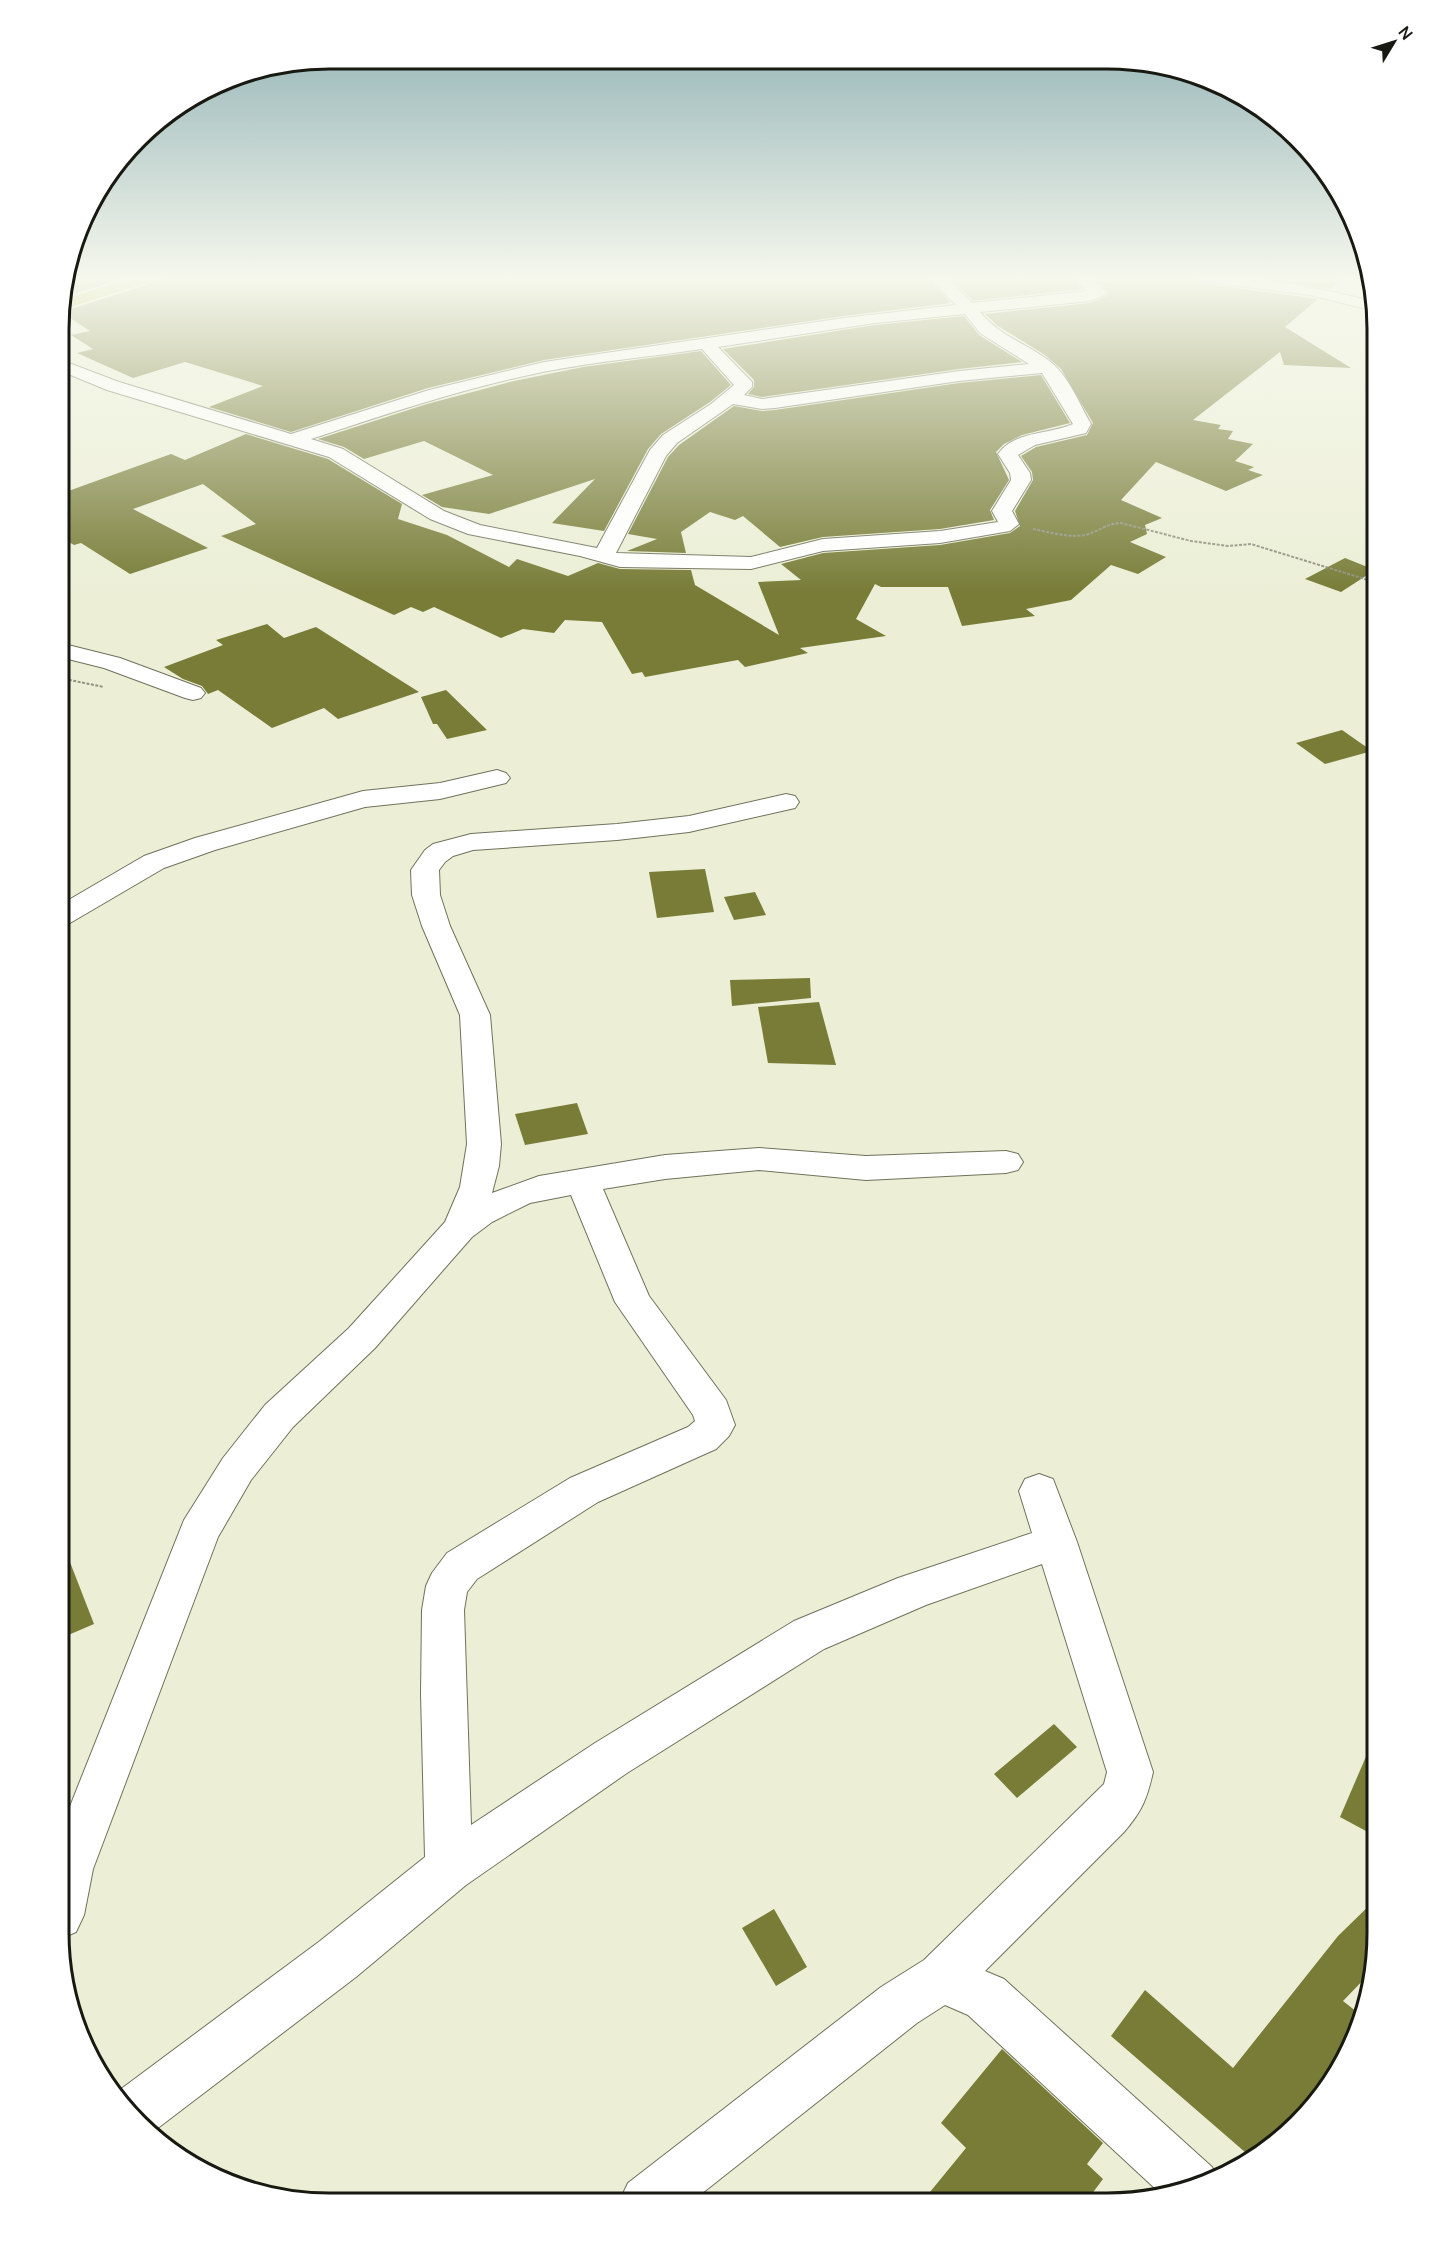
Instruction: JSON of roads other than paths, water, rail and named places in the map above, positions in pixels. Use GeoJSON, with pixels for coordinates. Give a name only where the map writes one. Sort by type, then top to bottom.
{"type":"FeatureCollection","features":[{"type":"Feature","properties":{"kind":"street"},"geometry":{"type":"LineString","coordinates":[[102,382],[336,453],[437,515],[476,530],[583,550],[620,561],[751,563],[823,545],[940,537],[1009,524],[1002,511],[1020,481],[1021,474],[1011,462],[1008,454],[1023,444],[1079,429],[1082,424],[1058,382]]}},
{"type":"Feature","properties":{"kind":"street"},"geometry":{"type":"LineString","coordinates":[[293,439],[406,401],[477,382]]}},
{"type":"Feature","properties":{"kind":"street"},"geometry":{"type":"LineString","coordinates":[[603,557],[657,454],[670,439],[743,387],[743,382]]}},
{"type":"Feature","properties":{"kind":"street"},"geometry":{"type":"LineString","coordinates":[[730,398],[762,404],[775,403],[918,382]]}},
{"type":"Feature","properties":{"kind":"street"},"geometry":{"type":"LineString","coordinates":[[69,652],[112,663],[193,693]]}},
{"type":"Feature","properties":{"kind":"street"},"geometry":{"type":"LineString","coordinates":[[69,912],[154,862],[205,844],[363,800],[440,791],[497,778]]}},
{"type":"Feature","properties":{"kind":"street"},"geometry":{"type":"LineString","coordinates":[[460,1228],[478,1187],[484,1164],[484,1144],[475,1015],[436,926],[426,895],[425,870],[435,856],[452,846],[471,842],[616,832],[689,824],[786,802]]}},
{"type":"Feature","properties":{"kind":"street"},"geometry":{"type":"LineString","coordinates":[[69,1869],[199,1532],[237,1469],[279,1416],[362,1338],[460,1228],[480,1212],[539,1188],[665,1167],[759,1159],[866,1168],[1006,1162]]}},
{"type":"Feature","properties":{"kind":"street"},"geometry":{"type":"LineString","coordinates":[[449,1868],[443,1694],[443,1610],[447,1586],[462,1566],[584,1490],[702,1438],[715,1425],[712,1411],[633,1302],[582,1181]]}},
{"type":"Feature","properties":{"kind":"street"},"geometry":{"type":"LineString","coordinates":[[658,2193],[899,2005],[942,1978],[1107,1816],[1125,1795],[1130,1773],[1039,1491]]}},
{"type":"Feature","properties":{"kind":"street"},"geometry":{"type":"LineString","coordinates":[[138,2110],[338,1959],[449,1868],[611,1758],[808,1635],[913,1591],[1056,1542]]}},
{"type":"Feature","properties":{"kind":"street"},"geometry":{"type":"LineString","coordinates":[[942,1978],[986,1997],[1186,2181]]}}]}
